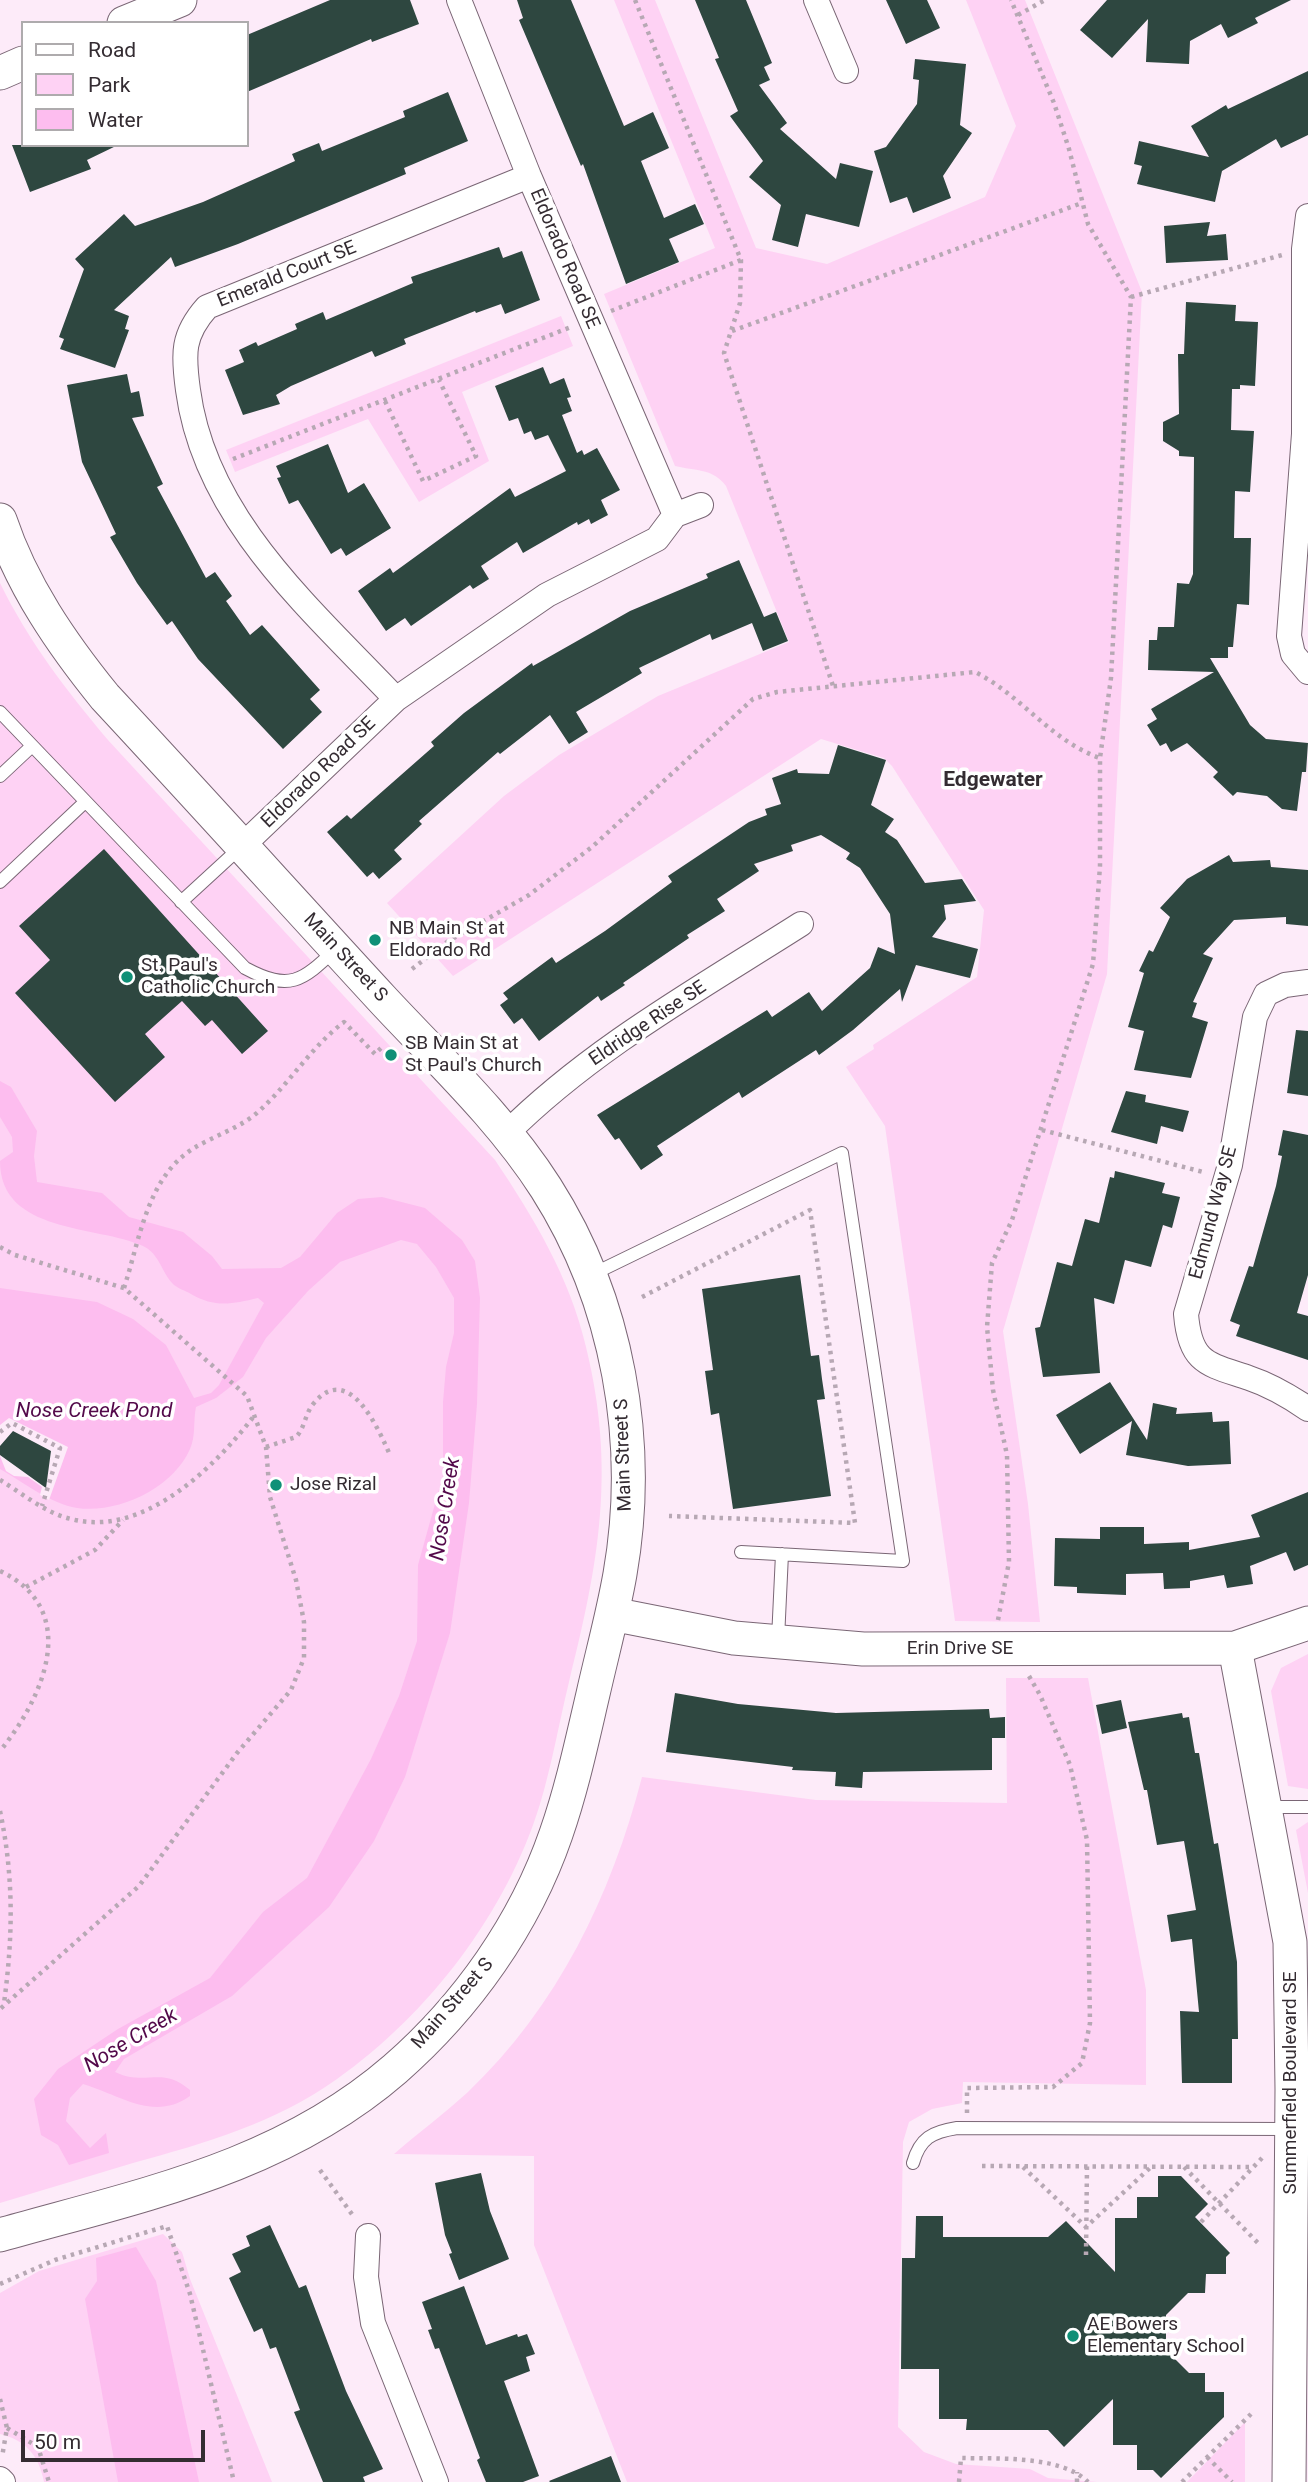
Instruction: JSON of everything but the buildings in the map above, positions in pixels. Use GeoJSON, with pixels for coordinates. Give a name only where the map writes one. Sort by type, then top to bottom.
{"type":"FeatureCollection","features":[{"type":"Feature","properties":{"kind":"main road"},"geometry":{"type":"LineString","coordinates":[[129,21],[180,0]]}},
{"type":"Feature","properties":{"kind":"main road"},"geometry":{"type":"LineString","coordinates":[[0,72],[21,64]]}},
{"type":"Feature","properties":{"kind":"main road","name":"Main Street S"},"geometry":{"type":"LineString","coordinates":[[0,2235],[192,2181],[269,2152],[331,2117],[393,2070],[437,2028],[482,1975],[522,1914],[555,1837],[612,1614],[621,1571],[628,1505],[626,1414],[613,1345],[591,1275],[546,1188],[505,1135],[105,697],[67,650],[4,541]]}},
{"type":"Feature","properties":{"kind":"main road","name":"Erin Drive SE"},"geometry":{"type":"LineString","coordinates":[[612,1614],[661,1626],[778,1643],[863,1648],[1234,1648],[1308,1623]]}},
{"type":"Feature","properties":{"kind":"main road","name":"Summerfield Boulevard SE"},"geometry":{"type":"LineString","coordinates":[[1234,1648],[1264,1807],[1299,1942],[1292,2129],[1299,2294],[1289,2482]]}},
{"type":"Feature","properties":{"kind":"street","name":"Eldorado Road SE"},"geometry":{"type":"LineString","coordinates":[[459,0],[529,176],[675,515]]}},
{"type":"Feature","properties":{"kind":"street"},"geometry":{"type":"LineString","coordinates":[[816,0],[846,71]]}},
{"type":"Feature","properties":{"kind":"street","name":"Emerald Court SE"},"geometry":{"type":"LineString","coordinates":[[396,699],[251,541],[219,490],[190,409],[185,346],[191,324],[207,307],[529,176]]}},
{"type":"Feature","properties":{"kind":"street"},"geometry":{"type":"LineString","coordinates":[[1308,216],[1304,249],[1304,434],[1289,636],[1293,654],[1308,672]]}},
{"type":"Feature","properties":{"kind":"street","name":"Eldorado Road SE"},"geometry":{"type":"LineString","coordinates":[[242,846],[396,699],[547,595],[657,539],[675,515],[701,505]]}},
{"type":"Feature","properties":{"kind":"street","name":"Eldridge Rise SE"},"geometry":{"type":"LineString","coordinates":[[505,1135],[537,1104],[606,1049],[801,924]]}},
{"type":"Feature","properties":{"kind":"street","name":"Edmund Way SE"},"geometry":{"type":"LineString","coordinates":[[1308,982],[1285,985],[1266,994],[1255,1017],[1227,1178],[1186,1314],[1188,1333],[1203,1359],[1214,1368],[1250,1378],[1287,1395],[1308,1409]]}},
{"type":"Feature","properties":{"kind":"street"},"geometry":{"type":"LineString","coordinates":[[368,2236],[366,2277],[373,2323],[436,2482]]}},
{"type":"Feature","properties":{"kind":"lane"},"geometry":{"type":"LineString","coordinates":[[0,712],[237,960],[264,978],[289,981],[306,977],[337,948]]}},
{"type":"Feature","properties":{"kind":"lane"},"geometry":{"type":"LineString","coordinates":[[0,776],[32,746]]}},
{"type":"Feature","properties":{"kind":"lane"},"geometry":{"type":"LineString","coordinates":[[0,882],[85,802]]}},
{"type":"Feature","properties":{"kind":"lane"},"geometry":{"type":"LineString","coordinates":[[181,902],[242,846]]}},
{"type":"Feature","properties":{"kind":"lane"},"geometry":{"type":"LineString","coordinates":[[591,1275],[842,1153],[903,1561],[741,1552]]}},
{"type":"Feature","properties":{"kind":"lane"},"geometry":{"type":"LineString","coordinates":[[778,1643],[782,1554]]}},
{"type":"Feature","properties":{"kind":"lane"},"geometry":{"type":"LineString","coordinates":[[1264,1807],[1308,1807]]}},
{"type":"Feature","properties":{"kind":"lane"},"geometry":{"type":"LineString","coordinates":[[913,2163],[918,2146],[928,2136],[941,2131],[967,2128],[1292,2129]]}},
{"type":"Feature","properties":{"kind":"path"},"geometry":{"type":"LineString","coordinates":[[635,0],[741,260],[740,303],[724,353],[834,686]]}},
{"type":"Feature","properties":{"kind":"path"},"geometry":{"type":"LineString","coordinates":[[967,2128],[967,2088],[1053,2087],[1082,2063],[1090,2023],[1087,1840],[1070,1765],[1040,1695],[997,1624],[1009,1562],[1007,1455],[993,1390],[987,1326],[992,1263],[1012,1220],[1093,964],[1100,866],[1100,758],[1111,678],[1131,297],[1088,225],[1054,103],[1011,0]]}},
{"type":"Feature","properties":{"kind":"path"},"geometry":{"type":"LineString","coordinates":[[1018,15],[1045,0]]}},
{"type":"Feature","properties":{"kind":"path"},"geometry":{"type":"LineString","coordinates":[[731,331],[1082,203]]}},
{"type":"Feature","properties":{"kind":"path"},"geometry":{"type":"LineString","coordinates":[[1131,297],[1304,249]]}},
{"type":"Feature","properties":{"kind":"path"},"geometry":{"type":"LineString","coordinates":[[210,468],[741,260]]}},
{"type":"Feature","properties":{"kind":"path"},"geometry":{"type":"LineString","coordinates":[[384,401],[423,481],[476,456],[439,380]]}},
{"type":"Feature","properties":{"kind":"path"},"geometry":{"type":"LineString","coordinates":[[412,969],[447,942],[530,895],[592,847],[753,699],[777,692],[975,672],[990,679],[1060,737],[1084,753],[1100,758]]}},
{"type":"Feature","properties":{"kind":"path"},"geometry":{"type":"LineString","coordinates":[[124,1288],[158,1183],[175,1163],[192,1149],[257,1113],[325,1036],[344,1022],[375,1054],[383,1046]]}},
{"type":"Feature","properties":{"kind":"path"},"geometry":{"type":"LineString","coordinates":[[1042,1130],[1227,1178]]}},
{"type":"Feature","properties":{"kind":"path"},"geometry":{"type":"LineString","coordinates":[[642,1297],[810,1210],[855,1522],[669,1516]]}},
{"type":"Feature","properties":{"kind":"path"},"geometry":{"type":"LineString","coordinates":[[0,1247],[15,1255],[124,1288],[241,1388],[266,1447],[269,1478],[296,1580],[304,1622],[304,1658],[291,1690],[237,1753],[139,1886],[0,2009]]}},
{"type":"Feature","properties":{"kind":"path"},"geometry":{"type":"LineString","coordinates":[[266,1447],[296,1437],[313,1404],[324,1394],[337,1391],[349,1394],[363,1404],[390,1455]]}},
{"type":"Feature","properties":{"kind":"path"},"geometry":{"type":"LineString","coordinates":[[26,1587],[95,1550],[124,1520],[201,1476],[218,1461],[254,1416]]}},
{"type":"Feature","properties":{"kind":"path"},"geometry":{"type":"LineString","coordinates":[[0,1432],[12,1423],[60,1448],[42,1506]]}},
{"type":"Feature","properties":{"kind":"path"},"geometry":{"type":"LineString","coordinates":[[0,1479],[42,1506],[73,1520],[124,1520]]}},
{"type":"Feature","properties":{"kind":"path"},"geometry":{"type":"LineString","coordinates":[[0,1571],[26,1587],[40,1605],[49,1635],[45,1675],[20,1726],[0,1751]]}},
{"type":"Feature","properties":{"kind":"path"},"geometry":{"type":"LineString","coordinates":[[0,1811],[11,1864],[12,1940],[4,2003]]}},
{"type":"Feature","properties":{"kind":"path"},"geometry":{"type":"LineString","coordinates":[[1201,2222],[1262,2158]]}},
{"type":"Feature","properties":{"kind":"path"},"geometry":{"type":"LineString","coordinates":[[982,2166],[1254,2167]]}},
{"type":"Feature","properties":{"kind":"path"},"geometry":{"type":"LineString","coordinates":[[1022,2166],[1086,2227]]}},
{"type":"Feature","properties":{"kind":"path"},"geometry":{"type":"LineString","coordinates":[[1086,2255],[1087,2166]]}},
{"type":"Feature","properties":{"kind":"path"},"geometry":{"type":"LineString","coordinates":[[1086,2227],[1152,2166]]}},
{"type":"Feature","properties":{"kind":"path"},"geometry":{"type":"LineString","coordinates":[[1184,2167],[1258,2243]]}},
{"type":"Feature","properties":{"kind":"path"},"geometry":{"type":"LineString","coordinates":[[320,2170],[368,2236]]}},
{"type":"Feature","properties":{"kind":"path"},"geometry":{"type":"LineString","coordinates":[[0,2284],[55,2260],[167,2226],[190,2294],[234,2482]]}},
{"type":"Feature","properties":{"kind":"path"},"geometry":{"type":"LineString","coordinates":[[0,2399],[7,2428],[2,2474]]}},
{"type":"Feature","properties":{"kind":"path"},"geometry":{"type":"LineString","coordinates":[[1182,2482],[1251,2414]]}},
{"type":"Feature","properties":{"kind":"path"},"geometry":{"type":"LineString","coordinates":[[7,2428],[38,2448],[49,2482]]}},
{"type":"Feature","properties":{"kind":"path"},"geometry":{"type":"LineString","coordinates":[[1207,2457],[1232,2482]]}},
{"type":"Feature","properties":{"kind":"path"},"geometry":{"type":"LineString","coordinates":[[959,2482],[961,2458],[1026,2460],[1077,2471],[1087,2482]]}},
{"type":"Feature","properties":{"kind":"path"},"geometry":{"type":"LineString","coordinates":[[1077,2471],[1077,2482]]}},
{"type":"Feature","properties":{"kind":"green space"},"geometry":{"type":"Polygon","coordinates":[[[614,0],[655,0],[756,248],[827,264],[985,197],[1016,126],[966,0],[1025,0],[1142,292],[1107,974],[1003,1331],[1028,1504],[1040,1622],[955,1621],[885,1126],[846,1067],[874,1049],[873,1045],[977,977],[984,910],[892,766],[884,758],[821,739],[453,976],[387,903],[504,796],[559,755],[658,696],[789,642],[726,486],[709,473],[675,466],[604,294],[715,248],[614,0]]]}},
{"type":"Feature","properties":{"kind":"green space"},"geometry":{"type":"Polygon","coordinates":[[[561,316],[573,346],[462,392],[489,461],[419,502],[368,419],[235,472],[226,450],[561,316]]]}},
{"type":"Feature","properties":{"kind":"green space"},"geometry":{"type":"Polygon","coordinates":[[[0,583],[49,665],[108,740],[495,1160],[549,1249],[571,1297],[586,1347],[595,1392],[602,1475],[600,1516],[589,1596],[540,1804],[526,1844],[486,1921],[433,1992],[371,2053],[337,2079],[289,2108],[213,2139],[0,2203],[0,583]]]}},
{"type":"Feature","properties":{"kind":"green space"},"geometry":{"type":"Polygon","coordinates":[[[1308,1654],[1308,1789],[1288,1786],[1271,1691],[1281,1668],[1308,1654]]]}},
{"type":"Feature","properties":{"kind":"green space"},"geometry":{"type":"Polygon","coordinates":[[[1006,1678],[1088,1678],[1146,1990],[1146,2085],[963,2082],[962,2103],[932,2109],[909,2122],[903,2142],[898,2427],[924,2452],[956,2464],[1030,2469],[1048,2478],[1097,2482],[627,2482],[534,2245],[534,2156],[394,2154],[468,2092],[500,2059],[554,1986],[597,1906],[629,1821],[642,1777],[816,1800],[1007,1803],[1006,1678]]]}},
{"type":"Feature","properties":{"kind":"green space"},"geometry":{"type":"Polygon","coordinates":[[[1308,1822],[1308,1893],[1296,1830],[1308,1822]]]}},
{"type":"Feature","properties":{"kind":"green space"},"geometry":{"type":"Polygon","coordinates":[[[163,2234],[182,2252],[190,2279],[272,2482],[44,2482],[39,2464],[30,2450],[17,2440],[0,2434],[0,2293],[39,2271],[163,2234]]]}},
{"type":"Feature","properties":{"kind":"green space"},"geometry":{"type":"Polygon","coordinates":[[[1245,2422],[1245,2482],[1187,2482],[1245,2422]]]}},
{"type":"Feature","properties":{"kind":"water"},"geometry":{"type":"Polygon","coordinates":[[[0,1081],[11,1087],[37,1131],[34,1156],[37,1182],[102,1193],[129,1217],[183,1232],[212,1256],[222,1269],[281,1268],[300,1257],[337,1213],[358,1199],[382,1197],[425,1208],[462,1240],[475,1261],[480,1298],[477,1404],[469,1503],[450,1633],[405,1777],[374,1841],[329,1907],[232,1996],[124,2059],[115,2072],[136,2078],[171,2079],[190,2090],[190,2096],[163,2107],[150,2107],[83,2084],[70,2098],[66,2121],[90,2148],[106,2133],[109,2153],[69,2165],[58,2145],[41,2135],[34,2099],[58,2069],[118,2029],[210,1978],[263,1912],[307,1878],[371,1759],[399,1696],[417,1641],[418,1565],[443,1475],[443,1402],[446,1367],[454,1333],[454,1298],[436,1267],[417,1244],[401,1240],[340,1262],[308,1291],[266,1338],[243,1377],[216,1398],[196,1407],[190,1449],[171,1476],[142,1495],[110,1507],[77,1508],[47,1497],[0,1469],[0,1288],[97,1302],[133,1319],[166,1345],[194,1398],[211,1393],[219,1385],[264,1303],[258,1298],[224,1304],[200,1298],[173,1284],[157,1258],[143,1246],[54,1223],[33,1214],[16,1202],[4,1185],[0,1161],[13,1152],[12,1137],[0,1117],[0,1081]]]}},
{"type":"Feature","properties":{"kind":"water"},"geometry":{"type":"Polygon","coordinates":[[[136,2247],[156,2281],[199,2482],[118,2482],[85,2299],[97,2281],[96,2258],[136,2247]]]}},
{"type":"Feature","properties":{"kind":"pier"},"geometry":{"type":"Polygon","coordinates":[[[9,1418],[68,1447],[49,1500],[40,1495],[42,1487],[28,1477],[14,1476],[6,1471],[0,1456],[0,1425],[9,1418]]]}},
{"type":"Feature","properties":{"kind":"place","name":"NB Main St at Eldorado Rd"},"geometry":{"type":"Point","coordinates":[375,940]}},
{"type":"Feature","properties":{"kind":"place","name":"St. Paul's Catholic Church"},"geometry":{"type":"Point","coordinates":[127,977]}},
{"type":"Feature","properties":{"kind":"place","name":"SB Main St at St Paul's Church"},"geometry":{"type":"Point","coordinates":[391,1055]}},
{"type":"Feature","properties":{"kind":"place","name":"Jose Rizal"},"geometry":{"type":"Point","coordinates":[276,1485]}},
{"type":"Feature","properties":{"kind":"place","name":"AE Bowers Elementary School"},"geometry":{"type":"Point","coordinates":[1073,2336]}},
{"type":"Feature","properties":{"kind":"district","name":"Edgewater"},"geometry":{"type":"Point","coordinates":[993,781]}},
{"type":"Feature","properties":{"kind":"water label","name":"Nose Creek Pond"},"geometry":{"type":"Point","coordinates":[94,1412]}},
{"type":"Feature","properties":{"kind":"water label","name":"Nose Creek"},"geometry":{"type":"Point","coordinates":[446,1509]}},
{"type":"Feature","properties":{"kind":"water label","name":"Nose Creek"},"geometry":{"type":"Point","coordinates":[131,2041]}}]}
